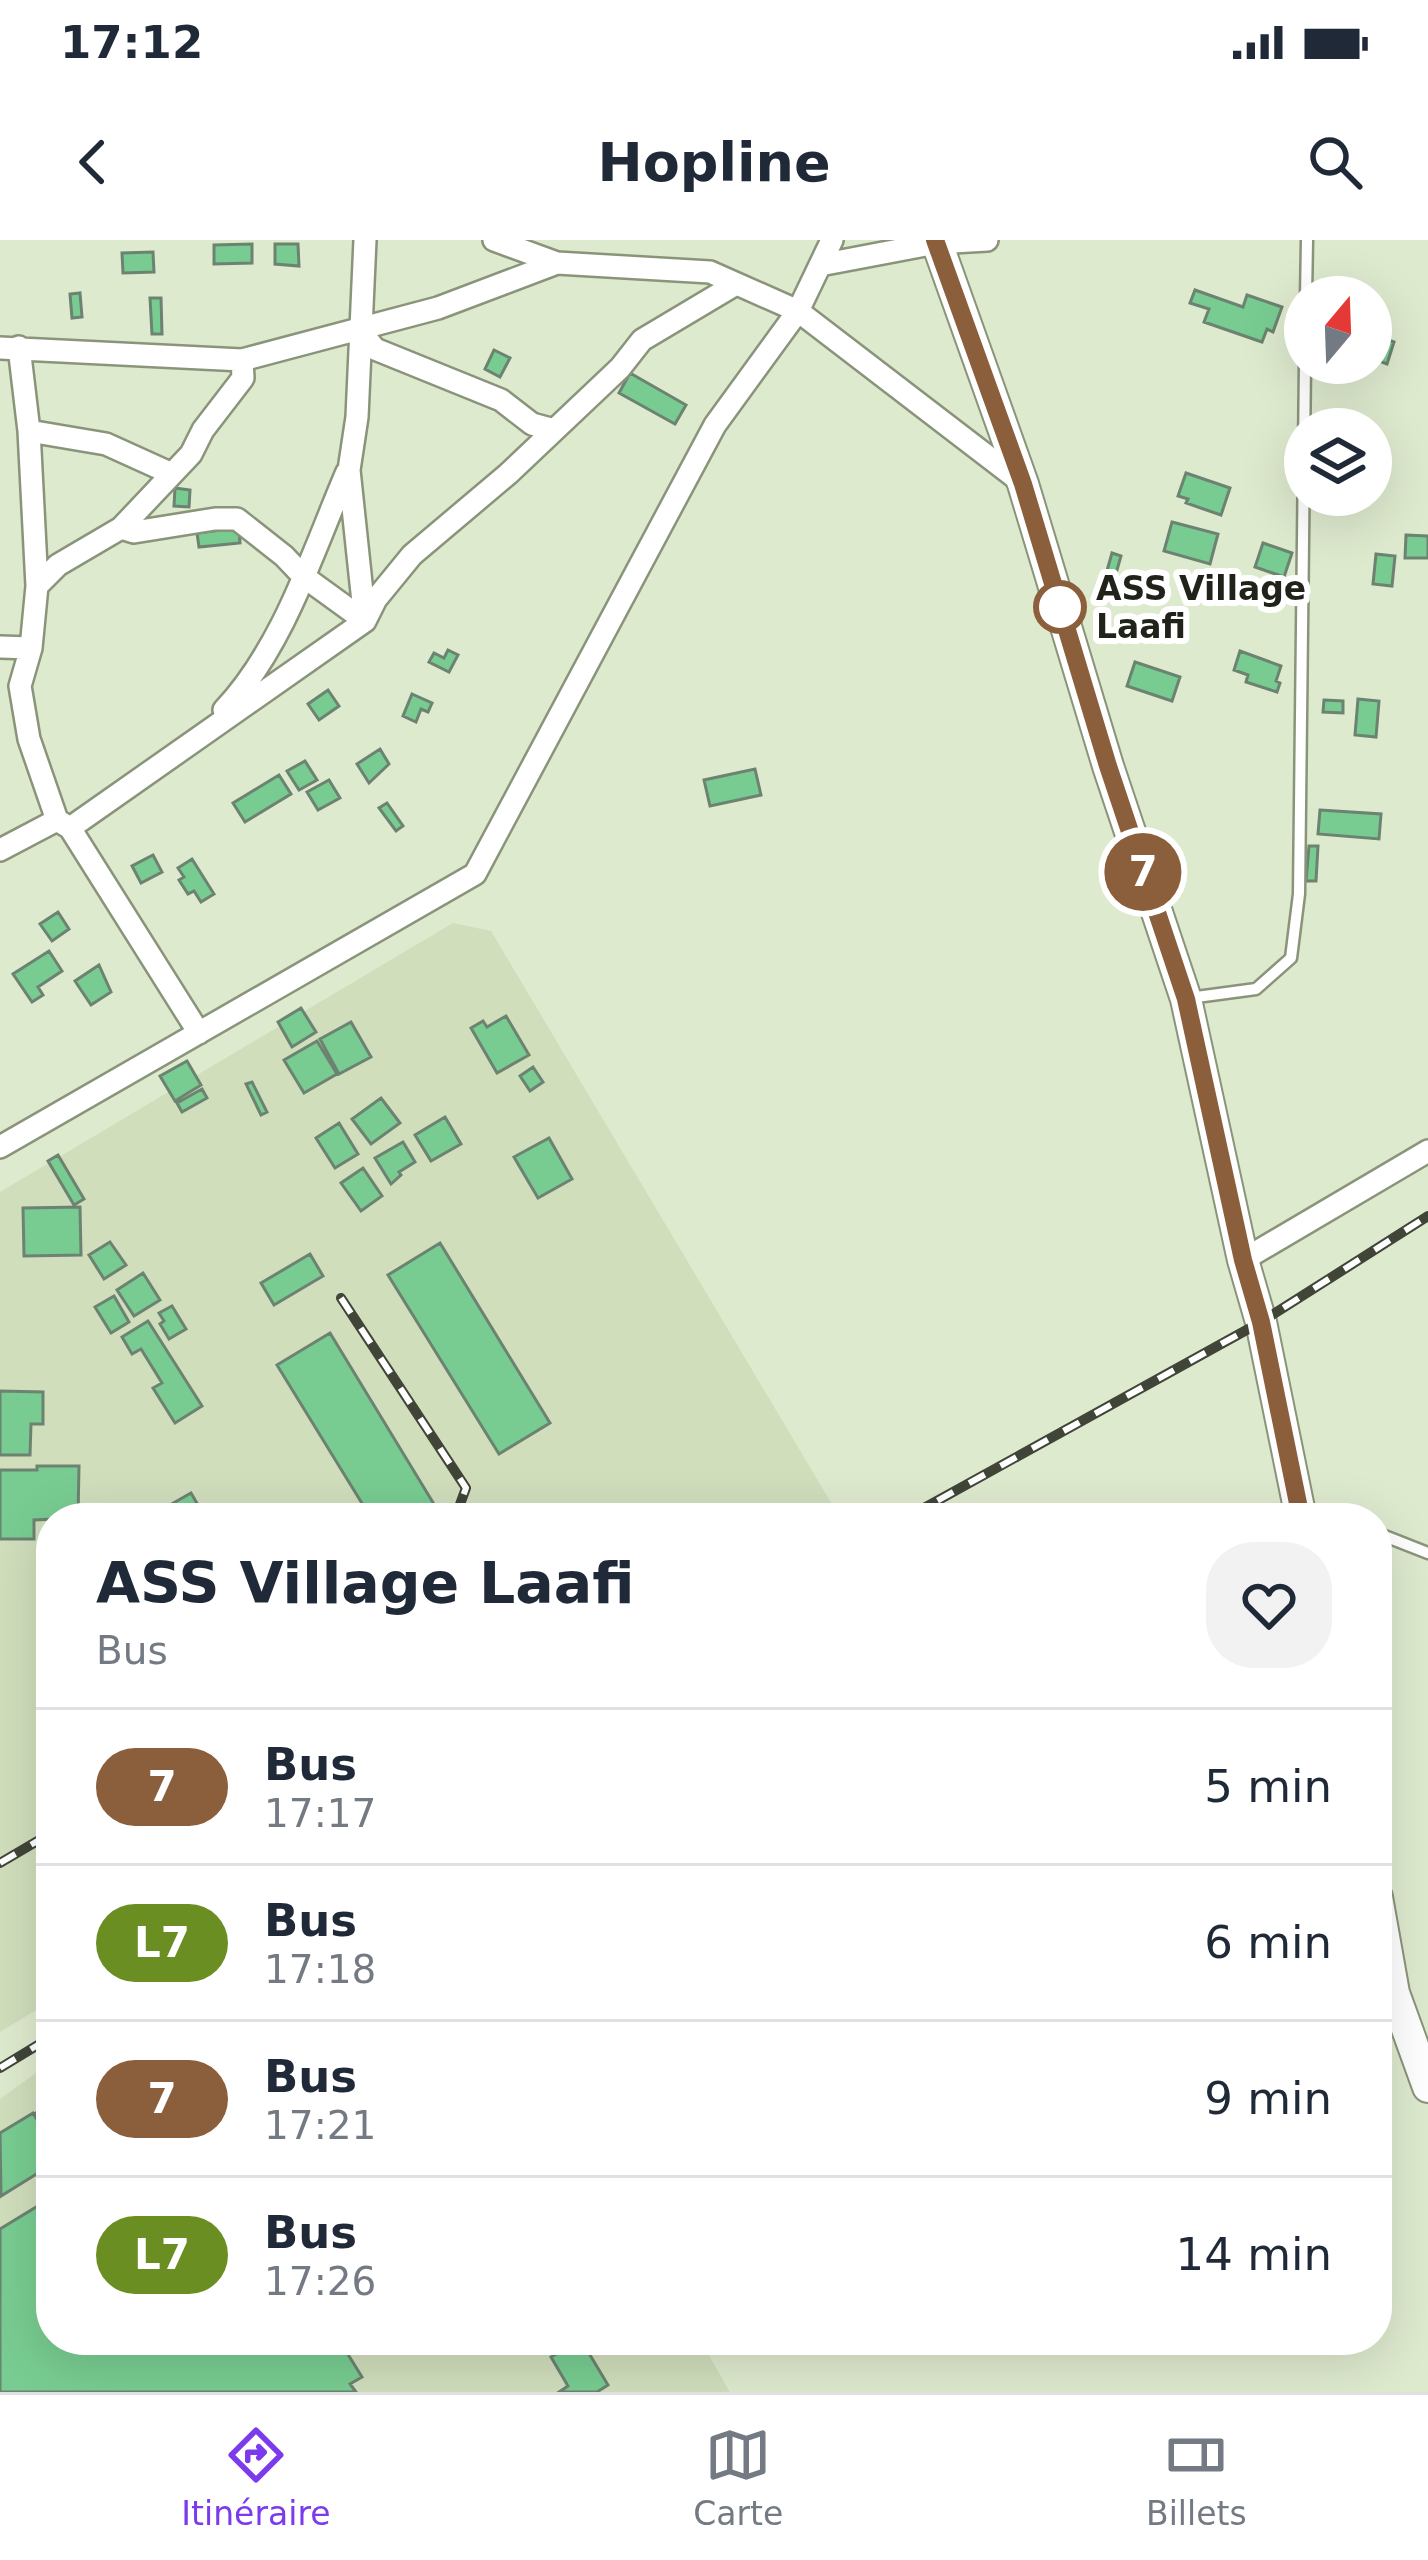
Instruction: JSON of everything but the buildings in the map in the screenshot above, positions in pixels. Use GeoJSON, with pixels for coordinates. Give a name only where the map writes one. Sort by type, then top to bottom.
{"type":"FeatureCollection","features":[{"type":"Feature","properties":{"kind":"street"},"geometry":{"type":"LineString","coordinates":[[364,240],[357,417],[349,470],[364,621]]}},
{"type":"Feature","properties":{"kind":"street"},"geometry":{"type":"LineString","coordinates":[[494,240],[556,263],[710,272],[798,311],[1023,484]]}},
{"type":"Feature","properties":{"kind":"street"},"geometry":{"type":"LineString","coordinates":[[0,1147],[475,874],[715,425],[798,311],[832,240]]}},
{"type":"Feature","properties":{"kind":"street"},"geometry":{"type":"LineString","coordinates":[[820,266],[936,242],[987,240]]}},
{"type":"Feature","properties":{"kind":"street"},"geometry":{"type":"LineString","coordinates":[[936,242],[1023,484],[1108,766],[1186,999],[1261,1322],[1297,1503]]}},
{"type":"Feature","properties":{"kind":"street"},"geometry":{"type":"LineString","coordinates":[[199,1033],[63,824],[29,739],[20,686],[32,648],[37,586],[29,430],[9,347],[242,360],[438,308],[556,263]]}},
{"type":"Feature","properties":{"kind":"street"},"geometry":{"type":"LineString","coordinates":[[0,850],[63,824],[184,747],[364,621],[412,555],[554,430],[620,368],[642,340],[736,284]]}},
{"type":"Feature","properties":{"kind":"street"},"geometry":{"type":"LineString","coordinates":[[359,329],[375,349],[501,400],[532,424],[554,430]]}},
{"type":"Feature","properties":{"kind":"street"},"geometry":{"type":"LineString","coordinates":[[37,586],[58,565],[121,529],[191,454],[202,430],[243,378],[242,360]]}},
{"type":"Feature","properties":{"kind":"street"},"geometry":{"type":"LineString","coordinates":[[29,430],[106,444],[170,473]]}},
{"type":"Feature","properties":{"kind":"street"},"geometry":{"type":"LineString","coordinates":[[184,747],[237,696],[255,671],[349,470]]}},
{"type":"Feature","properties":{"kind":"street"},"geometry":{"type":"LineString","coordinates":[[121,529],[134,532],[237,520],[364,621]]}},
{"type":"Feature","properties":{"kind":"street"},"geometry":{"type":"LineString","coordinates":[[0,647],[32,648]]}},
{"type":"Feature","properties":{"kind":"street"},"geometry":{"type":"LineString","coordinates":[[1243,1260],[1428,1151]]}},
{"type":"Feature","properties":{"kind":"street"},"geometry":{"type":"LineString","coordinates":[[1392,1983],[1428,2087]]}},
{"type":"Feature","properties":{"kind":"lane"},"geometry":{"type":"LineString","coordinates":[[1306,240],[1306,276]]}},
{"type":"Feature","properties":{"kind":"lane"},"geometry":{"type":"LineString","coordinates":[[1186,999],[1256,989],[1292,958],[1300,894],[1305,384]]}},
{"type":"Feature","properties":{"kind":"lane"},"geometry":{"type":"LineString","coordinates":[[1392,1539],[1428,1553]]}},
{"type":"Feature","properties":{"kind":"shaded area"},"geometry":{"type":"Polygon","coordinates":[[[453,923],[491,931],[831,1503],[36,1503],[36,2010],[0,2032],[0,1192],[453,923]]]}},
{"type":"Feature","properties":{"kind":"shaded area"},"geometry":{"type":"Polygon","coordinates":[[[36,2073],[36,2355],[709,2355],[730,2392],[0,2392],[0,2099],[36,2073]]]}},
{"type":"Feature","properties":{"kind":"railway"},"geometry":{"type":"LineString","coordinates":[[933,1503],[1261,1322],[1428,1216]]}},
{"type":"Feature","properties":{"kind":"railway"},"geometry":{"type":"LineString","coordinates":[[341,1298],[466,1488],[460,1503]]}},
{"type":"Feature","properties":{"kind":"railway"},"geometry":{"type":"LineString","coordinates":[[0,1863],[36,1842]]}},
{"type":"Feature","properties":{"kind":"railway"},"geometry":{"type":"LineString","coordinates":[[0,2068],[36,2046]]}},
{"type":"Feature","properties":{"kind":"bus line","name":"7"},"geometry":{"type":"LineString","coordinates":[[935,240],[1023,484],[1108,766],[1186,999],[1298,1503]]}},
{"type":"Feature","properties":{"kind":"place","name":"ASS Village Laafi"},"geometry":{"type":"Point","coordinates":[1060,607]}}]}
